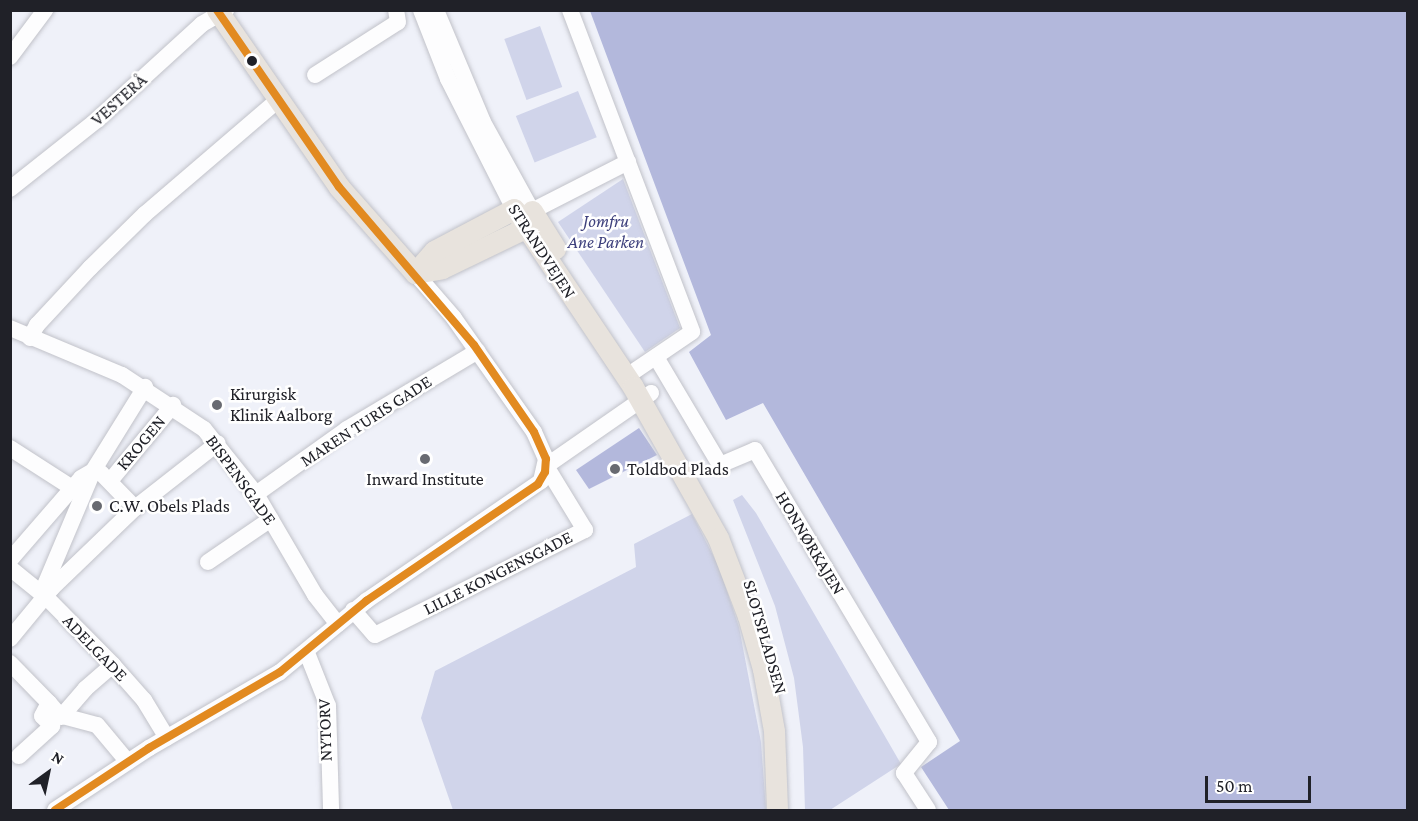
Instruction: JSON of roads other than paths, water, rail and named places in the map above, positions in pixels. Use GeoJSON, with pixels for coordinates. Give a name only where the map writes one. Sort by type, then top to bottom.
{"type":"FeatureCollection","features":[{"type":"Feature","properties":{"kind":"main road"},"geometry":{"type":"LineString","coordinates":[[221,12],[278,100],[339,187],[415,273],[442,268],[524,216]]}},
{"type":"Feature","properties":{"kind":"main road","name":"STRANDVEJEN"},"geometry":{"type":"LineString","coordinates":[[524,216],[636,370],[646,396]]}},
{"type":"Feature","properties":{"kind":"main road","name":"STRANDVEJEN"},"geometry":{"type":"LineString","coordinates":[[524,216],[646,396],[693,477]]}},
{"type":"Feature","properties":{"kind":"main road","name":"SLOTSPLADSEN"},"geometry":{"type":"LineString","coordinates":[[693,477],[756,642],[774,731],[777,810]]}},
{"type":"Feature","properties":{"kind":"main road","name":"SLOTSPLADSEN"},"geometry":{"type":"LineString","coordinates":[[693,477],[729,531],[764,619],[787,725],[792,810]]}},
{"type":"Feature","properties":{"kind":"street"},"geometry":{"type":"LineString","coordinates":[[13,45],[45,10]]}},
{"type":"Feature","properties":{"kind":"street"},"geometry":{"type":"LineString","coordinates":[[315,75],[398,22],[396,10]]}},
{"type":"Feature","properties":{"kind":"street","name":"STRANDVEJEN"},"geometry":{"type":"LineString","coordinates":[[421,10],[448,79],[524,216]]}},
{"type":"Feature","properties":{"kind":"street","name":"STRANDVEJEN"},"geometry":{"type":"LineString","coordinates":[[436,10],[524,216]]}},
{"type":"Feature","properties":{"kind":"street"},"geometry":{"type":"LineString","coordinates":[[570,10],[692,332],[636,370]]}},
{"type":"Feature","properties":{"kind":"street","name":"VESTERÅ"},"geometry":{"type":"LineString","coordinates":[[10,189],[97,120],[202,24],[221,12]]}},
{"type":"Feature","properties":{"kind":"street"},"geometry":{"type":"LineString","coordinates":[[30,338],[82,276],[145,214],[278,100]]}},
{"type":"Feature","properties":{"kind":"street"},"geometry":{"type":"LineString","coordinates":[[524,216],[628,162]]}},
{"type":"Feature","properties":{"kind":"street","name":"LILLE KONGENSGADE"},"geometry":{"type":"LineString","coordinates":[[354,610],[375,635],[585,530],[546,466],[534,432],[478,351],[415,273]]}},
{"type":"Feature","properties":{"kind":"street","name":"BISPENSGADE"},"geometry":{"type":"LineString","coordinates":[[10,328],[145,387],[173,405],[218,443],[256,494],[315,595],[338,624]]}},
{"type":"Feature","properties":{"kind":"street","name":"MAREN TURIS GADE"},"geometry":{"type":"LineString","coordinates":[[256,494],[347,429],[478,351]]}},
{"type":"Feature","properties":{"kind":"street","name":"HONNØRKAJEN"},"geometry":{"type":"LineString","coordinates":[[656,357],[720,465],[755,450],[928,742],[904,773],[928,810]]}},
{"type":"Feature","properties":{"kind":"street"},"geometry":{"type":"LineString","coordinates":[[44,596],[93,471],[123,426],[145,387]]}},
{"type":"Feature","properties":{"kind":"street"},"geometry":{"type":"LineString","coordinates":[[55,810],[128,762],[307,653],[354,610],[538,484],[546,466],[646,396]]}},
{"type":"Feature","properties":{"kind":"street","name":"KROGEN"},"geometry":{"type":"LineString","coordinates":[[110,481],[173,405]]}},
{"type":"Feature","properties":{"kind":"street"},"geometry":{"type":"LineString","coordinates":[[123,426],[145,438]]}},
{"type":"Feature","properties":{"kind":"street"},"geometry":{"type":"LineString","coordinates":[[10,639],[51,588],[135,508],[218,443]]}},
{"type":"Feature","properties":{"kind":"street"},"geometry":{"type":"LineString","coordinates":[[10,448],[72,488]]}},
{"type":"Feature","properties":{"kind":"street"},"geometry":{"type":"LineString","coordinates":[[93,471],[110,481],[135,508]]}},
{"type":"Feature","properties":{"kind":"street"},"geometry":{"type":"LineString","coordinates":[[10,560],[72,488],[93,471]]}},
{"type":"Feature","properties":{"kind":"street"},"geometry":{"type":"LineString","coordinates":[[208,561],[271,519]]}},
{"type":"Feature","properties":{"kind":"street","name":"ADELGADE"},"geometry":{"type":"LineString","coordinates":[[10,568],[44,596],[113,665],[144,700],[167,738]]}},
{"type":"Feature","properties":{"kind":"street","name":"NYTORV"},"geometry":{"type":"LineString","coordinates":[[307,653],[328,706],[331,810]]}},
{"type":"Feature","properties":{"kind":"street"},"geometry":{"type":"LineString","coordinates":[[10,663],[55,714],[97,725],[128,762]]}},
{"type":"Feature","properties":{"kind":"street"},"geometry":{"type":"LineString","coordinates":[[15,759],[55,714],[113,665]]}},
{"type":"Feature","properties":{"kind":"water"},"geometry":{"type":"Polygon","coordinates":[[[590,11],[1407,11],[1407,810],[949,810],[921,767],[960,741],[763,403],[726,420],[689,352],[711,335],[590,11]]]}},
{"type":"Feature","properties":{"kind":"water"},"geometry":{"type":"Polygon","coordinates":[[[639,428],[657,455],[589,489],[576,470],[639,428]]]}},
{"type":"Feature","properties":{"kind":"place","name":"Kirurgisk Klinik Aalborg"},"geometry":{"type":"Point","coordinates":[217,405]}},
{"type":"Feature","properties":{"kind":"place","name":"Inward Institute"},"geometry":{"type":"Point","coordinates":[425,459]}},
{"type":"Feature","properties":{"kind":"place","name":"Toldbod Plads"},"geometry":{"type":"Point","coordinates":[615,469]}},
{"type":"Feature","properties":{"kind":"place","name":"C.W. Obels Plads"},"geometry":{"type":"Point","coordinates":[97,506]}},
{"type":"Feature","properties":{"kind":"park label","name":"Jomfru Ane Parken"},"geometry":{"type":"Point","coordinates":[606,232]}}]}
